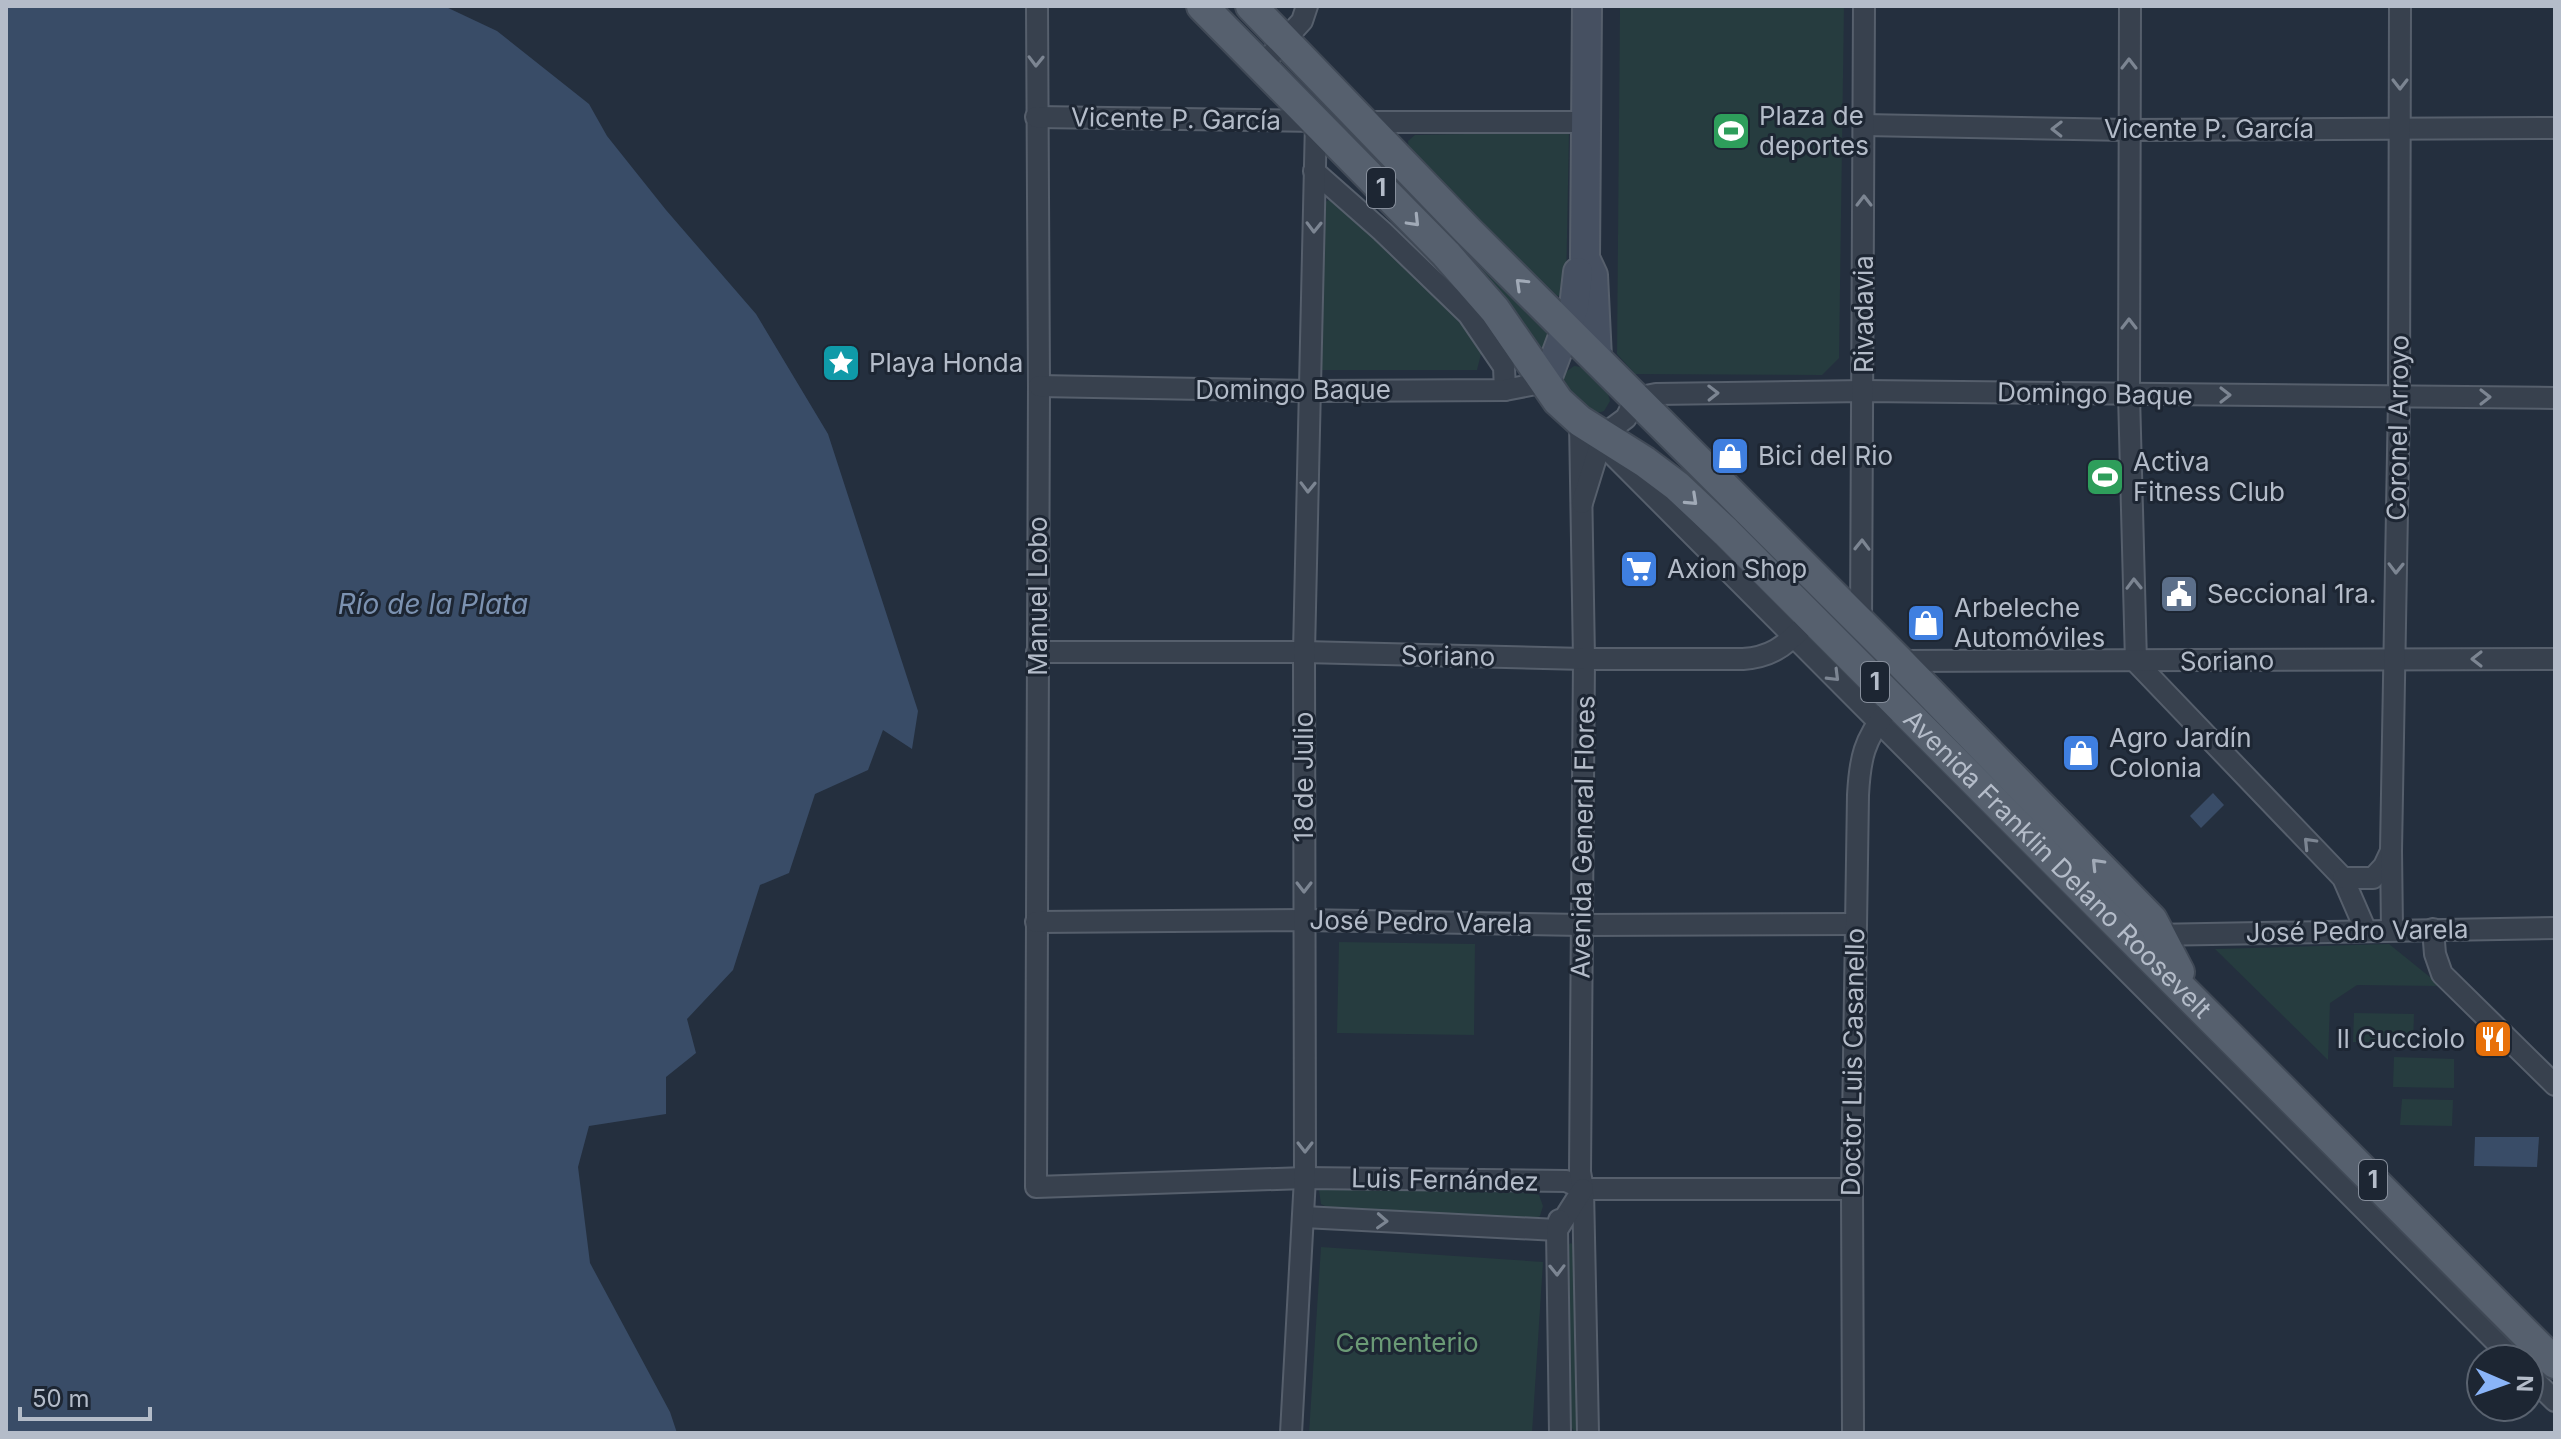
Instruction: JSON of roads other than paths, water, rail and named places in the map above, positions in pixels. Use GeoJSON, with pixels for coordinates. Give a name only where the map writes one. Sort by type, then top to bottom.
{"type":"FeatureCollection","features":[{"type":"Feature","properties":{"kind":"main road","name":"1"},"geometry":{"type":"LineString","coordinates":[[1202,6],[1446,254],[1495,310],[1546,382]]}},
{"type":"Feature","properties":{"kind":"main road","name":"1"},"geometry":{"type":"LineString","coordinates":[[1251,6],[1457,221],[1597,358]]}},
{"type":"Feature","properties":{"kind":"main road","name":"Avenida Franklin Delano Roosevelt"},"geometry":{"type":"LineString","coordinates":[[1597,358],[1925,688],[2192,997],[2555,1363]]}},
{"type":"Feature","properties":{"kind":"main road","name":"Avenida Franklin Delano Roosevelt"},"geometry":{"type":"LineString","coordinates":[[1546,382],[1558,401],[1594,433],[1677,486],[1803,627],[2138,936]]}},
{"type":"Feature","properties":{"kind":"street","name":"Manuel Lobo"},"geometry":{"type":"LineString","coordinates":[[1036,1187],[1037,6]]}},
{"type":"Feature","properties":{"kind":"street"},"geometry":{"type":"LineString","coordinates":[[1261,66],[1302,21],[1307,6]]}},
{"type":"Feature","properties":{"kind":"street"},"geometry":{"type":"LineString","coordinates":[[1587,6],[1585,258],[1593,275],[1597,358]]}},
{"type":"Feature","properties":{"kind":"street","name":"Rivadavia"},"geometry":{"type":"LineString","coordinates":[[1861,623],[1864,6]]}},
{"type":"Feature","properties":{"kind":"street"},"geometry":{"type":"LineString","coordinates":[[2130,6],[2129,395],[2136,662],[2343,878],[2366,931]]}},
{"type":"Feature","properties":{"kind":"street","name":"Coronel Arroyo"},"geometry":{"type":"LineString","coordinates":[[2392,930],[2400,6]]}},
{"type":"Feature","properties":{"kind":"street"},"geometry":{"type":"LineString","coordinates":[[1316,121],[1339,97]]}},
{"type":"Feature","properties":{"kind":"street","name":"Vicente P. García"},"geometry":{"type":"LineString","coordinates":[[1036,117],[1316,121]]}},
{"type":"Feature","properties":{"kind":"street","name":"18 de Julio"},"geometry":{"type":"LineString","coordinates":[[1291,1433],[1305,1178],[1304,652],[1316,121]]}},
{"type":"Feature","properties":{"kind":"street"},"geometry":{"type":"LineString","coordinates":[[1362,122],[1586,122]]}},
{"type":"Feature","properties":{"kind":"street","name":"Vicente P. García"},"geometry":{"type":"LineString","coordinates":[[1864,125],[2129,130],[2555,128]]}},
{"type":"Feature","properties":{"kind":"street"},"geometry":{"type":"LineString","coordinates":[[1314,171],[1468,314],[1504,367],[1505,390]]}},
{"type":"Feature","properties":{"kind":"street"},"geometry":{"type":"LineString","coordinates":[[1546,382],[1577,298],[1578,268],[1585,258]]}},
{"type":"Feature","properties":{"kind":"street","name":"Domingo Baque"},"geometry":{"type":"LineString","coordinates":[[1039,386],[1311,391],[1505,390],[1546,382]]}},
{"type":"Feature","properties":{"kind":"street","name":"Domingo Baque"},"geometry":{"type":"LineString","coordinates":[[1636,398],[1656,394],[1864,391],[2555,398]]}},
{"type":"Feature","properties":{"kind":"street"},"geometry":{"type":"LineString","coordinates":[[1594,433],[1626,418],[1636,398]]}},
{"type":"Feature","properties":{"kind":"street","name":"Avenida General Flores"},"geometry":{"type":"LineString","coordinates":[[1588,1433],[1576,1181],[1582,925],[1582,503],[1594,433]]}},
{"type":"Feature","properties":{"kind":"street","name":"Avenida General Flores"},"geometry":{"type":"LineString","coordinates":[[1582,503],[1594,433]]}},
{"type":"Feature","properties":{"kind":"street","name":"Soriano"},"geometry":{"type":"LineString","coordinates":[[1037,652],[1304,652],[1584,659],[1758,658],[1777,651],[1834,596]]}},
{"type":"Feature","properties":{"kind":"street","name":"Soriano"},"geometry":{"type":"LineString","coordinates":[[1899,661],[2555,659]]}},
{"type":"Feature","properties":{"kind":"street"},"geometry":{"type":"LineString","coordinates":[[1892,711],[1925,688]]}},
{"type":"Feature","properties":{"kind":"street","name":"Doctor Luis Casanello"},"geometry":{"type":"LineString","coordinates":[[1853,1433],[1854,924],[1861,761],[1867,739],[1892,711]]}},
{"type":"Feature","properties":{"kind":"street"},"geometry":{"type":"LineString","coordinates":[[2343,878],[2373,878],[2384,866],[2391,851]]}},
{"type":"Feature","properties":{"kind":"street","name":"José Pedro Varela"},"geometry":{"type":"LineString","coordinates":[[1036,922],[1304,920],[1582,925],[1854,924]]}},
{"type":"Feature","properties":{"kind":"street","name":"José Pedro Varela"},"geometry":{"type":"LineString","coordinates":[[2138,936],[2555,928]]}},
{"type":"Feature","properties":{"kind":"street"},"geometry":{"type":"LineString","coordinates":[[2433,929],[2435,954],[2442,974],[2555,1085]]}},
{"type":"Feature","properties":{"kind":"street"},"geometry":{"type":"LineString","coordinates":[[2138,936],[2499,1343]]}},
{"type":"Feature","properties":{"kind":"street","name":"Luis Fernández"},"geometry":{"type":"LineString","coordinates":[[1036,1187],[1305,1178],[1576,1181],[1852,1189]]}},
{"type":"Feature","properties":{"kind":"street"},"geometry":{"type":"LineString","coordinates":[[1560,1433],[1557,1230],[1576,1181]]}},
{"type":"Feature","properties":{"kind":"street"},"geometry":{"type":"LineString","coordinates":[[1304,1217],[1557,1230]]}},
{"type":"Feature","properties":{"kind":"water","name":"Río de la Plata"},"geometry":{"type":"Polygon","coordinates":[[[6,6],[444,6],[497,31],[589,104],[607,136],[756,314],[828,434],[918,711],[912,749],[883,730],[868,770],[815,794],[789,873],[760,885],[733,970],[687,1019],[696,1053],[666,1077],[666,1114],[589,1126],[578,1167],[590,1263],[670,1412],[677,1433],[6,1433],[6,6]]]}},
{"type":"Feature","properties":{"kind":"water"},"geometry":{"type":"Polygon","coordinates":[[[2213,793],[2224,805],[2201,828],[2190,816],[2213,793]]]}},
{"type":"Feature","properties":{"kind":"water"},"geometry":{"type":"Polygon","coordinates":[[[2475,1137],[2539,1137],[2537,1167],[2474,1166],[2475,1137]]]}},
{"type":"Feature","properties":{"kind":"place","name":"Plaza de deportes"},"geometry":{"type":"Point","coordinates":[1731,131]}},
{"type":"Feature","properties":{"kind":"place","name":"Playa Honda"},"geometry":{"type":"Point","coordinates":[841,363]}},
{"type":"Feature","properties":{"kind":"place","name":"Bici del Rio"},"geometry":{"type":"Point","coordinates":[1730,456]}},
{"type":"Feature","properties":{"kind":"place","name":"Activa Fitness Club"},"geometry":{"type":"Point","coordinates":[2105,477]}},
{"type":"Feature","properties":{"kind":"place","name":"Axion Shop"},"geometry":{"type":"Point","coordinates":[1639,569]}},
{"type":"Feature","properties":{"kind":"place","name":"Seccional 1ra."},"geometry":{"type":"Point","coordinates":[2179,594]}},
{"type":"Feature","properties":{"kind":"place","name":"Arbeleche Automóviles"},"geometry":{"type":"Point","coordinates":[1926,623]}},
{"type":"Feature","properties":{"kind":"place","name":"Agro Jardín Colonia"},"geometry":{"type":"Point","coordinates":[2081,753]}},
{"type":"Feature","properties":{"kind":"place","name":"Il Cucciolo"},"geometry":{"type":"Point","coordinates":[2493,1039]}},
{"type":"Feature","properties":{"kind":"park label","name":"Cementerio"},"geometry":{"type":"Point","coordinates":[1407,1343]}}]}
